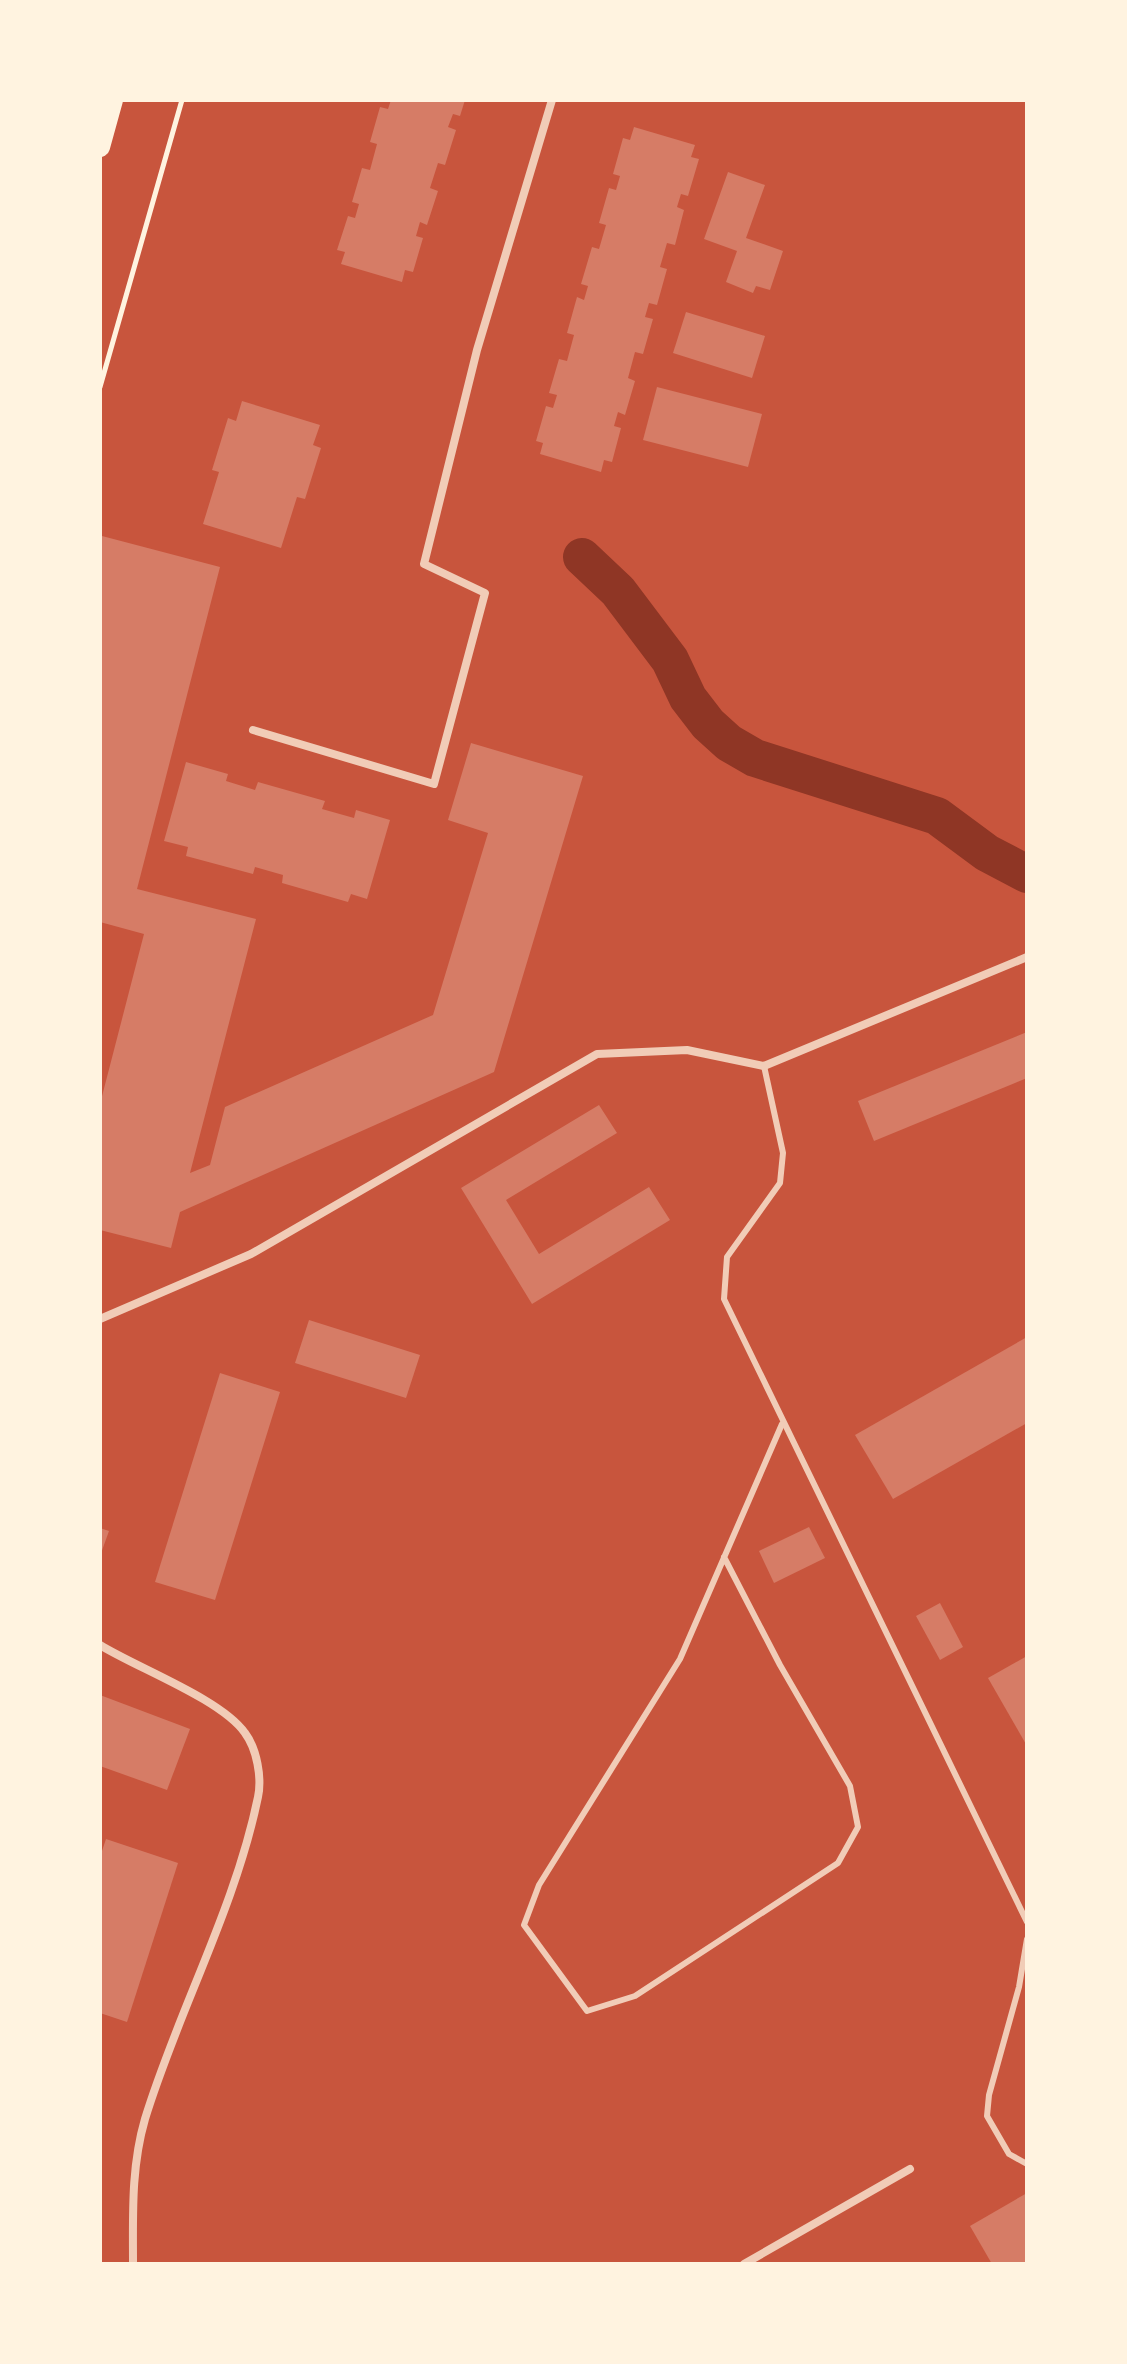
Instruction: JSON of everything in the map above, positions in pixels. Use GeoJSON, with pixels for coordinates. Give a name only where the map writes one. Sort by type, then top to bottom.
{"type":"FeatureCollection","features":[{"type":"Feature","properties":{"kind":"main road"},"geometry":{"type":"LineString","coordinates":[[100,147],[113,100]]}},
{"type":"Feature","properties":{"kind":"street"},"geometry":{"type":"LineString","coordinates":[[253,730],[434,784],[485,593],[424,564],[477,350],[552,100]]}},
{"type":"Feature","properties":{"kind":"street"},"geometry":{"type":"LineString","coordinates":[[100,1319],[251,1254],[597,1054],[687,1050],[764,1066],[1027,957]]}},
{"type":"Feature","properties":{"kind":"street"},"geometry":{"type":"LineString","coordinates":[[100,1645],[202,1699],[245,1732],[256,1758],[259,1795],[217,1932],[145,2119],[133,2175],[133,2264]]}},
{"type":"Feature","properties":{"kind":"street"},"geometry":{"type":"LineString","coordinates":[[744,2264],[910,2169]]}},
{"type":"Feature","properties":{"kind":"lane"},"geometry":{"type":"LineString","coordinates":[[764,1066],[783,1153],[780,1183],[727,1257],[724,1299],[782,1424],[1027,1922]]}},
{"type":"Feature","properties":{"kind":"lane"},"geometry":{"type":"LineString","coordinates":[[724,1557],[780,1665],[850,1786],[858,1827],[838,1863],[635,1996],[587,2011],[524,1925],[539,1885],[680,1659],[724,1557],[782,1424]]}},
{"type":"Feature","properties":{"kind":"lane"},"geometry":{"type":"LineString","coordinates":[[1027,1939],[1019,1987],[989,2095],[987,2116],[1009,2154],[1027,2164]]}},
{"type":"Feature","properties":{"kind":"path"},"geometry":{"type":"LineString","coordinates":[[100,387],[182,100]]}},
{"type":"Feature","properties":{"kind":"building"},"geometry":{"type":"Polygon","coordinates":[[[391,100],[465,100],[460,116],[453,114],[448,127],[456,130],[445,165],[438,163],[430,188],[438,191],[427,225],[420,222],[416,236],[423,238],[413,272],[405,270],[402,282],[341,264],[345,252],[337,250],[348,216],[355,218],[359,204],[352,202],[362,168],[370,170],[377,144],[370,142],[380,107],[388,109],[391,100]]]}},
{"type":"Feature","properties":{"kind":"building"},"geometry":{"type":"Polygon","coordinates":[[[634,127],[695,145],[691,157],[699,159],[688,196],[681,194],[677,207],[684,210],[675,245],[667,243],[660,267],[667,269],[657,305],[649,303],[645,317],[653,319],[643,354],[635,352],[628,378],[635,381],[625,415],[618,412],[614,426],[621,428],[612,462],[604,460],[601,472],[540,454],[543,443],[536,441],[546,406],[553,408],[557,395],[549,393],[559,359],[567,361],[574,335],[567,333],[577,297],[584,300],[588,286],[581,284],[592,247],[599,249],[606,225],[599,223],[609,188],[616,190],[620,176],[613,174],[623,138],[630,140],[634,127]]]}},
{"type":"Feature","properties":{"kind":"building"},"geometry":{"type":"Polygon","coordinates":[[[728,172],[765,185],[746,238],[783,251],[770,290],[756,286],[753,293],[726,282],[737,251],[704,239],[728,172]]]}},
{"type":"Feature","properties":{"kind":"building"},"geometry":{"type":"Polygon","coordinates":[[[686,312],[765,336],[752,378],[673,353],[686,312]]]}},
{"type":"Feature","properties":{"kind":"building"},"geometry":{"type":"Polygon","coordinates":[[[657,387],[762,414],[748,467],[643,440],[657,387]]]}},
{"type":"Feature","properties":{"kind":"building"},"geometry":{"type":"Polygon","coordinates":[[[242,401],[320,425],[313,445],[321,448],[305,499],[297,497],[281,548],[203,524],[219,472],[212,470],[228,418],[236,421],[242,401]]]}},
{"type":"Feature","properties":{"kind":"building"},"geometry":{"type":"Polygon","coordinates":[[[102,536],[220,567],[137,889],[256,919],[190,1173],[210,1165],[225,1107],[433,1015],[488,833],[448,820],[471,743],[583,776],[494,1072],[180,1212],[171,1248],[100,1230],[100,1104],[144,934],[100,922],[102,536]]]}},
{"type":"Feature","properties":{"kind":"building"},"geometry":{"type":"Polygon","coordinates":[[[186,762],[228,774],[226,781],[255,790],[258,782],[325,801],[322,809],[354,818],[356,810],[390,820],[367,899],[351,894],[348,902],[282,883],[283,875],[255,867],[253,874],[186,856],[188,847],[164,841],[186,762]]]}},
{"type":"Feature","properties":{"kind":"building"},"geometry":{"type":"Polygon","coordinates":[[[1027,1032],[1027,1078],[874,1141],[858,1101],[1027,1032]]]}},
{"type":"Feature","properties":{"kind":"building"},"geometry":{"type":"Polygon","coordinates":[[[599,1105],[617,1133],[506,1200],[539,1254],[649,1187],[670,1220],[532,1304],[461,1188],[599,1105]]]}},
{"type":"Feature","properties":{"kind":"building"},"geometry":{"type":"Polygon","coordinates":[[[309,1320],[420,1355],[406,1398],[295,1363],[309,1320]]]}},
{"type":"Feature","properties":{"kind":"building"},"geometry":{"type":"Polygon","coordinates":[[[1027,1337],[1027,1423],[893,1499],[855,1435],[1027,1337]]]}},
{"type":"Feature","properties":{"kind":"building"},"geometry":{"type":"Polygon","coordinates":[[[220,1373],[280,1392],[215,1600],[155,1582],[220,1373]]]}},
{"type":"Feature","properties":{"kind":"building"},"geometry":{"type":"Polygon","coordinates":[[[809,1527],[825,1558],[774,1583],[759,1551],[809,1527]]]}},
{"type":"Feature","properties":{"kind":"building"},"geometry":{"type":"Polygon","coordinates":[[[100,1528],[109,1531],[100,1556],[100,1528]]]}},
{"type":"Feature","properties":{"kind":"building"},"geometry":{"type":"Polygon","coordinates":[[[940,1603],[963,1647],[940,1660],[916,1616],[940,1603]]]}},
{"type":"Feature","properties":{"kind":"building"},"geometry":{"type":"Polygon","coordinates":[[[1027,1656],[1027,1746],[988,1678],[1027,1656]]]}},
{"type":"Feature","properties":{"kind":"building"},"geometry":{"type":"Polygon","coordinates":[[[100,1695],[190,1729],[167,1790],[100,1766],[100,1695]]]}},
{"type":"Feature","properties":{"kind":"building"},"geometry":{"type":"Polygon","coordinates":[[[106,1839],[178,1863],[127,2022],[100,2013],[100,1857],[106,1839]]]}},
{"type":"Feature","properties":{"kind":"building"},"geometry":{"type":"Polygon","coordinates":[[[1027,2193],[1027,2264],[992,2264],[970,2226],[1027,2193]]]}},
{"type":"Feature","properties":{"kind":"waterway"},"geometry":{"type":"LineString","coordinates":[[582,557],[618,591],[670,660],[688,698],[708,724],[729,743],[755,758],[937,816],[987,853],[1027,874]]}}]}
